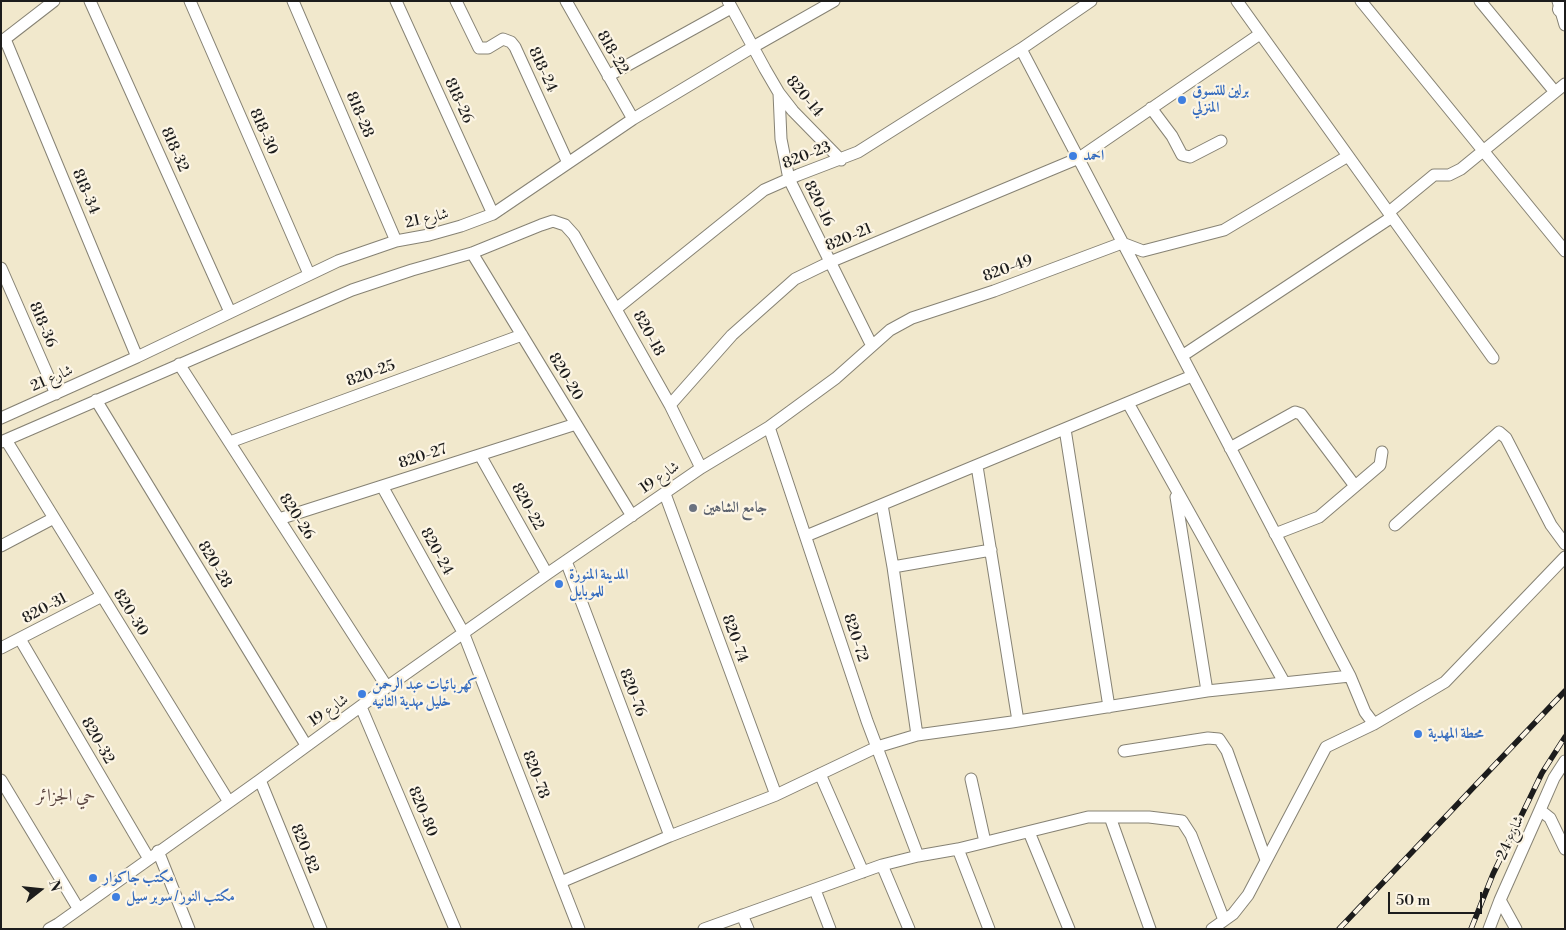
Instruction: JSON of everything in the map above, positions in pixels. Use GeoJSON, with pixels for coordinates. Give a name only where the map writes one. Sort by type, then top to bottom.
{"type":"FeatureCollection","features":[{"type":"Feature","properties":{"kind":"street"},"geometry":{"type":"LineString","coordinates":[[3,41],[54,1]]}},
{"type":"Feature","properties":{"kind":"street","name":"818-32"},"geometry":{"type":"LineString","coordinates":[[90,1],[230,312]]}},
{"type":"Feature","properties":{"kind":"street","name":"818-30"},"geometry":{"type":"LineString","coordinates":[[190,1],[309,274]]}},
{"type":"Feature","properties":{"kind":"street","name":"818-28"},"geometry":{"type":"LineString","coordinates":[[293,1],[396,241]]}},
{"type":"Feature","properties":{"kind":"street","name":"818-26"},"geometry":{"type":"LineString","coordinates":[[396,1],[493,214]]}},
{"type":"Feature","properties":{"kind":"street","name":"818-24"},"geometry":{"type":"LineString","coordinates":[[456,1],[479,48],[488,48],[503,40],[511,42],[515,47],[568,164]]}},
{"type":"Feature","properties":{"kind":"street","name":"818-22"},"geometry":{"type":"LineString","coordinates":[[566,1],[633,120]]}},
{"type":"Feature","properties":{"kind":"street","name":"شارع 21"},"geometry":{"type":"LineString","coordinates":[[1,418],[137,357],[309,274],[359,253],[396,241],[429,235],[461,226],[493,214],[633,120],[834,1]]}},
{"type":"Feature","properties":{"kind":"street","name":"820-23"},"geometry":{"type":"LineString","coordinates":[[616,309],[770,186],[858,152],[1021,49],[1091,1]]}},
{"type":"Feature","properties":{"kind":"street"},"geometry":{"type":"LineString","coordinates":[[1237,1],[1493,358]]}},
{"type":"Feature","properties":{"kind":"street"},"geometry":{"type":"LineString","coordinates":[[1361,1],[1565,251]]}},
{"type":"Feature","properties":{"kind":"street"},"geometry":{"type":"LineString","coordinates":[[1480,1],[1555,92]]}},
{"type":"Feature","properties":{"kind":"street"},"geometry":{"type":"LineString","coordinates":[[608,76],[729,4]]}},
{"type":"Feature","properties":{"kind":"street","name":"820-14"},"geometry":{"type":"LineString","coordinates":[[729,4],[779,93],[793,111],[841,160]]}},
{"type":"Feature","properties":{"kind":"street","name":"820-21"},"geometry":{"type":"LineString","coordinates":[[670,405],[732,334],[795,279],[830,262],[1078,158],[1260,34]]}},
{"type":"Feature","properties":{"kind":"street","name":"818-34"},"geometry":{"type":"LineString","coordinates":[[3,41],[137,357]]}},
{"type":"Feature","properties":{"kind":"street"},"geometry":{"type":"LineString","coordinates":[[1021,49],[1350,676],[1365,712],[1374,724]]}},
{"type":"Feature","properties":{"kind":"street"},"geometry":{"type":"LineString","coordinates":[[1182,356],[1390,215],[1434,175],[1449,174],[1461,169],[1565,84]]}},
{"type":"Feature","properties":{"kind":"street","name":"820-16"},"geometry":{"type":"LineString","coordinates":[[779,93],[781,139],[789,179],[872,346]]}},
{"type":"Feature","properties":{"kind":"street"},"geometry":{"type":"LineString","coordinates":[[1151,108],[1172,136],[1182,155],[1190,157],[1221,141]]}},
{"type":"Feature","properties":{"kind":"street"},"geometry":{"type":"LineString","coordinates":[[1122,243],[1143,251],[1224,230],[1348,156]]}},
{"type":"Feature","properties":{"kind":"street","name":"820-18"},"geometry":{"type":"LineString","coordinates":[[472,253],[553,221],[559,222],[570,229],[670,405],[701,468]]}},
{"type":"Feature","properties":{"kind":"street","name":"820-49"},"geometry":{"type":"LineString","coordinates":[[701,468],[768,427],[836,378],[890,330],[912,318],[994,291],[1122,243]]}},
{"type":"Feature","properties":{"kind":"street"},"geometry":{"type":"LineString","coordinates":[[3,441],[352,290],[472,253]]}},
{"type":"Feature","properties":{"kind":"street","name":"820-20"},"geometry":{"type":"LineString","coordinates":[[472,253],[632,516]]}},
{"type":"Feature","properties":{"kind":"street","name":"818-36"},"geometry":{"type":"LineString","coordinates":[[1,268],[56,394]]}},
{"type":"Feature","properties":{"kind":"street","name":"820-25"},"geometry":{"type":"LineString","coordinates":[[230,442],[522,335]]}},
{"type":"Feature","properties":{"kind":"street","name":"820-26"},"geometry":{"type":"LineString","coordinates":[[180,364],[387,687]]}},
{"type":"Feature","properties":{"kind":"street"},"geometry":{"type":"LineString","coordinates":[[806,536],[1192,376]]}},
{"type":"Feature","properties":{"kind":"street","name":"820-28"},"geometry":{"type":"LineString","coordinates":[[96,400],[306,745]]}},
{"type":"Feature","properties":{"kind":"street"},"geometry":{"type":"LineString","coordinates":[[1128,403],[1284,682]]}},
{"type":"Feature","properties":{"kind":"street"},"geometry":{"type":"LineString","coordinates":[[1230,448],[1295,412],[1301,414],[1355,486]]}},
{"type":"Feature","properties":{"kind":"street","name":"820-27"},"geometry":{"type":"LineString","coordinates":[[279,519],[576,424]]}},
{"type":"Feature","properties":{"kind":"street","name":"820-72"},"geometry":{"type":"LineString","coordinates":[[768,427],[867,722],[918,856]]}},
{"type":"Feature","properties":{"kind":"street"},"geometry":{"type":"LineString","coordinates":[[1065,429],[1109,707]]}},
{"type":"Feature","properties":{"kind":"street"},"geometry":{"type":"LineString","coordinates":[[1395,525],[1499,432],[1506,438],[1551,525],[1565,544]]}},
{"type":"Feature","properties":{"kind":"street","name":"820-30"},"geometry":{"type":"LineString","coordinates":[[3,441],[54,518],[228,802]]}},
{"type":"Feature","properties":{"kind":"street"},"geometry":{"type":"LineString","coordinates":[[1275,534],[1319,517],[1380,465],[1382,452]]}},
{"type":"Feature","properties":{"kind":"street","name":"820-22"},"geometry":{"type":"LineString","coordinates":[[480,455],[547,574]]}},
{"type":"Feature","properties":{"kind":"street"},"geometry":{"type":"LineString","coordinates":[[977,466],[1018,721]]}},
{"type":"Feature","properties":{"kind":"street","name":"شارع 19"},"geometry":{"type":"LineString","coordinates":[[56,927],[78,908],[260,780],[463,632],[701,468]]}},
{"type":"Feature","properties":{"kind":"street","name":"820-24"},"geometry":{"type":"LineString","coordinates":[[382,486],[463,632]]}},
{"type":"Feature","properties":{"kind":"street"},"geometry":{"type":"LineString","coordinates":[[1174,488],[1207,691]]}},
{"type":"Feature","properties":{"kind":"street","name":"820-74"},"geometry":{"type":"LineString","coordinates":[[665,494],[776,795]]}},
{"type":"Feature","properties":{"kind":"street"},"geometry":{"type":"LineString","coordinates":[[882,505],[893,567],[917,736]]}},
{"type":"Feature","properties":{"kind":"street"},"geometry":{"type":"LineString","coordinates":[[1,546],[54,518]]}},
{"type":"Feature","properties":{"kind":"street"},"geometry":{"type":"LineString","coordinates":[[893,567],[991,550]]}},
{"type":"Feature","properties":{"kind":"street"},"geometry":{"type":"LineString","coordinates":[[1212,929],[1233,914],[1248,895],[1326,747],[1374,724],[1445,682],[1565,557]]}},
{"type":"Feature","properties":{"kind":"street","name":"820-76"},"geometry":{"type":"LineString","coordinates":[[566,561],[670,836]]}},
{"type":"Feature","properties":{"kind":"street","name":"820-31"},"geometry":{"type":"LineString","coordinates":[[1,648],[102,596]]}},
{"type":"Feature","properties":{"kind":"street","name":"820-78"},"geometry":{"type":"LineString","coordinates":[[463,632],[561,882],[577,928]]}},
{"type":"Feature","properties":{"kind":"street","name":"820-32"},"geometry":{"type":"LineString","coordinates":[[20,639],[149,859]]}},
{"type":"Feature","properties":{"kind":"street"},"geometry":{"type":"LineString","coordinates":[[561,882],[670,836],[776,795],[877,746],[917,736],[1207,691],[1350,676]]}},
{"type":"Feature","properties":{"kind":"street","name":"820-80"},"geometry":{"type":"LineString","coordinates":[[361,707],[455,929]]}},
{"type":"Feature","properties":{"kind":"street"},"geometry":{"type":"LineString","coordinates":[[1124,751],[1208,738],[1219,739],[1227,750],[1266,860]]}},
{"type":"Feature","properties":{"kind":"street","name":"شارع 24"},"geometry":{"type":"LineString","coordinates":[[1489,929],[1554,778],[1565,761]]}},
{"type":"Feature","properties":{"kind":"street"},"geometry":{"type":"LineString","coordinates":[[820,774],[863,872]]}},
{"type":"Feature","properties":{"kind":"street"},"geometry":{"type":"LineString","coordinates":[[971,779],[985,842]]}},
{"type":"Feature","properties":{"kind":"street"},"geometry":{"type":"LineString","coordinates":[[1,780],[78,908]]}},
{"type":"Feature","properties":{"kind":"street","name":"820-82"},"geometry":{"type":"LineString","coordinates":[[260,780],[321,929]]}},
{"type":"Feature","properties":{"kind":"street"},"geometry":{"type":"LineString","coordinates":[[1540,810],[1550,818],[1565,849]]}},
{"type":"Feature","properties":{"kind":"street"},"geometry":{"type":"LineString","coordinates":[[704,929],[882,865],[958,849],[1088,817],[1149,816],[1182,822],[1191,835],[1224,920]]}},
{"type":"Feature","properties":{"kind":"street"},"geometry":{"type":"LineString","coordinates":[[1110,817],[1150,929]]}},
{"type":"Feature","properties":{"kind":"street"},"geometry":{"type":"LineString","coordinates":[[1029,832],[1069,929]]}},
{"type":"Feature","properties":{"kind":"street"},"geometry":{"type":"LineString","coordinates":[[958,849],[989,929]]}},
{"type":"Feature","properties":{"kind":"street"},"geometry":{"type":"LineString","coordinates":[[158,851],[189,929]]}},
{"type":"Feature","properties":{"kind":"street"},"geometry":{"type":"LineString","coordinates":[[882,865],[908,929]]}},
{"type":"Feature","properties":{"kind":"street"},"geometry":{"type":"LineString","coordinates":[[814,890],[830,929]]}},
{"type":"Feature","properties":{"kind":"street"},"geometry":{"type":"LineString","coordinates":[[1500,900],[1516,929]]}},
{"type":"Feature","properties":{"kind":"street"},"geometry":{"type":"LineString","coordinates":[[742,915],[748,929]]}},
{"type":"Feature","properties":{"kind":"railway"},"geometry":{"type":"LineString","coordinates":[[1339,929],[1565,691]]}},
{"type":"Feature","properties":{"kind":"railway"},"geometry":{"type":"LineString","coordinates":[[1471,929],[1493,874],[1542,773],[1565,737]]}},
{"type":"Feature","properties":{"kind":"place","name":"برلين للتسوق المنزلي"},"geometry":{"type":"Point","coordinates":[1182,100]}},
{"type":"Feature","properties":{"kind":"place","name":"احمد"},"geometry":{"type":"Point","coordinates":[1073,156]}},
{"type":"Feature","properties":{"kind":"place","name":"جامع الشاهين"},"geometry":{"type":"Point","coordinates":[693,508]}},
{"type":"Feature","properties":{"kind":"place","name":"المدينة المنورة للموبايل"},"geometry":{"type":"Point","coordinates":[559,584]}},
{"type":"Feature","properties":{"kind":"place","name":"كهربائيات عبد الرحمن خليل مهدية الثانيه"},"geometry":{"type":"Point","coordinates":[362,694]}},
{"type":"Feature","properties":{"kind":"place","name":"محطة المهدية"},"geometry":{"type":"Point","coordinates":[1418,734]}},
{"type":"Feature","properties":{"kind":"place","name":"مكتب جاكوار"},"geometry":{"type":"Point","coordinates":[93,878]}},
{"type":"Feature","properties":{"kind":"place","name":"مكتب النور / سوبر سيل"},"geometry":{"type":"Point","coordinates":[116,897]}},
{"type":"Feature","properties":{"kind":"district","name":"حي الجزائر"},"geometry":{"type":"Point","coordinates":[66,797]}}]}
